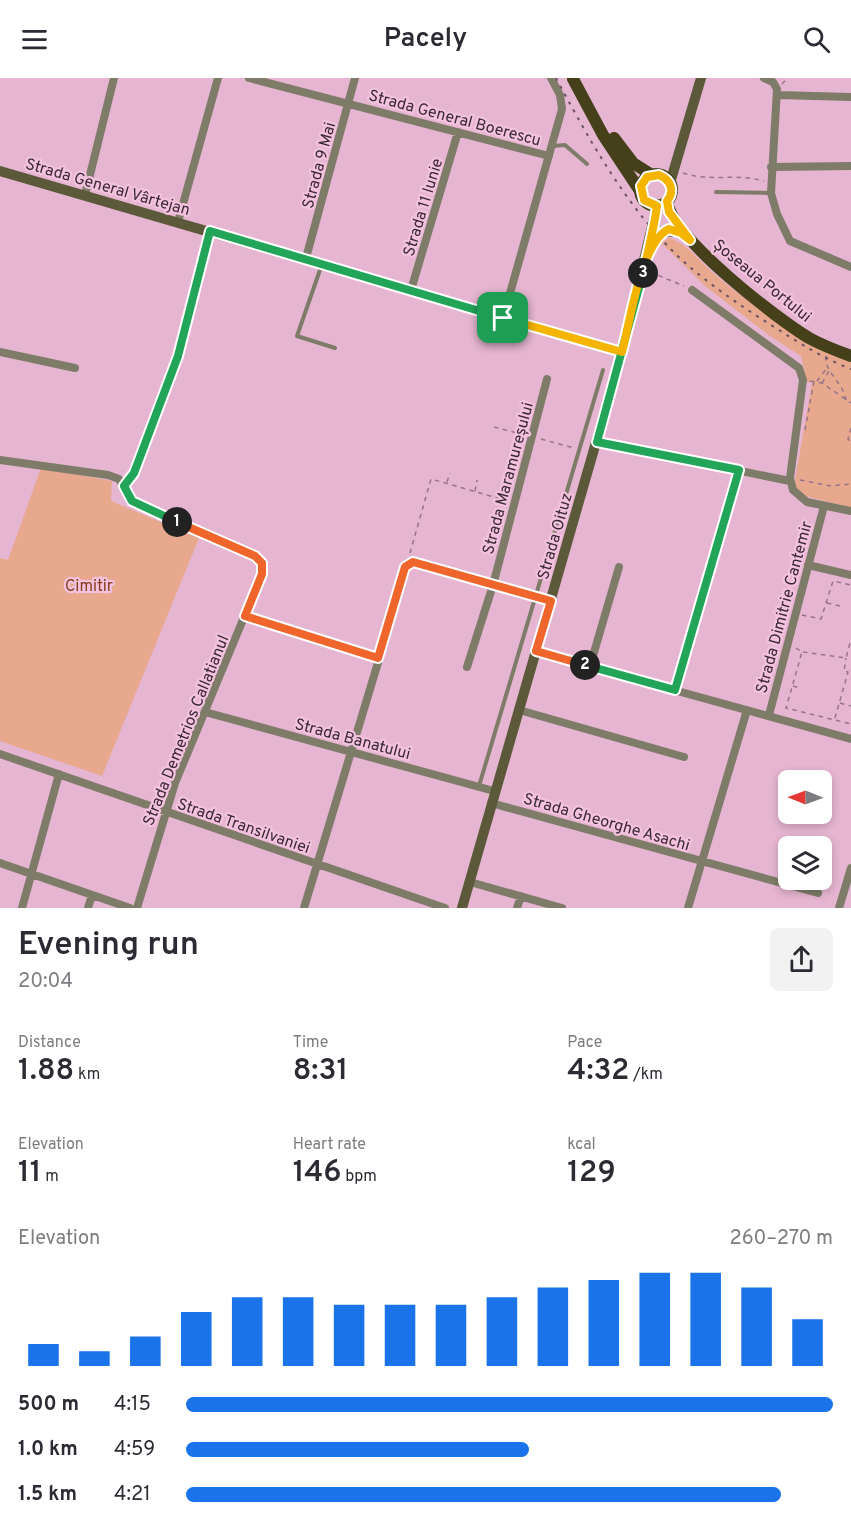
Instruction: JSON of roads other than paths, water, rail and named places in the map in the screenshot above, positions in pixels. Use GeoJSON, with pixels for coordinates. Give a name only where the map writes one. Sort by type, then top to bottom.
{"type":"FeatureCollection","features":[{"type":"Feature","properties":{"kind":"main road"},"geometry":{"type":"LineString","coordinates":[[573,79],[603,135],[645,202],[662,204],[671,195],[670,183],[701,78]]}},
{"type":"Feature","properties":{"kind":"main road"},"geometry":{"type":"LineString","coordinates":[[573,79],[633,163],[652,175],[662,176],[670,183]]}},
{"type":"Feature","properties":{"kind":"main road","name":"Strada General Vârtejan"},"geometry":{"type":"LineString","coordinates":[[0,171],[306,258],[622,352]]}},
{"type":"Feature","properties":{"kind":"main road"},"geometry":{"type":"LineString","coordinates":[[640,191],[643,181],[652,175]]}},
{"type":"Feature","properties":{"kind":"main road","name":"Șoseaua Portului"},"geometry":{"type":"LineString","coordinates":[[662,204],[685,236],[744,289],[788,324],[830,348],[851,356]]}},
{"type":"Feature","properties":{"kind":"main road","name":"Strada Oituz"},"geometry":{"type":"LineString","coordinates":[[462,908],[597,442],[662,204]]}},
{"type":"Feature","properties":{"kind":"main road"},"geometry":{"type":"LineString","coordinates":[[648,251],[659,235],[666,230],[685,236]]}},
{"type":"Feature","properties":{"kind":"street"},"geometry":{"type":"LineString","coordinates":[[85,195],[114,78]]}},
{"type":"Feature","properties":{"kind":"street"},"geometry":{"type":"LineString","coordinates":[[178,222],[218,78]]}},
{"type":"Feature","properties":{"kind":"street","name":"Strada General Boerescu"},"geometry":{"type":"LineString","coordinates":[[249,78],[549,156]]}},
{"type":"Feature","properties":{"kind":"street","name":"Strada 9 Mai"},"geometry":{"type":"LineString","coordinates":[[306,258],[355,78]]}},
{"type":"Feature","properties":{"kind":"street"},"geometry":{"type":"LineString","coordinates":[[503,318],[562,109],[560,95],[551,78]]}},
{"type":"Feature","properties":{"kind":"street"},"geometry":{"type":"LineString","coordinates":[[764,78],[773,82],[777,95],[771,193],[773,204],[790,241],[851,267]]}},
{"type":"Feature","properties":{"kind":"street"},"geometry":{"type":"LineString","coordinates":[[777,95],[851,97]]}},
{"type":"Feature","properties":{"kind":"street","name":"Strada 11 Iunie"},"geometry":{"type":"LineString","coordinates":[[411,290],[458,132]]}},
{"type":"Feature","properties":{"kind":"street"},"geometry":{"type":"LineString","coordinates":[[771,166],[851,166]]}},
{"type":"Feature","properties":{"kind":"street"},"geometry":{"type":"LineString","coordinates":[[0,460],[108,475],[119,479],[124,486],[134,473],[178,356],[210,231]]}},
{"type":"Feature","properties":{"kind":"street"},"geometry":{"type":"LineString","coordinates":[[692,290],[791,359],[799,368],[803,380],[790,480],[796,495],[824,506],[851,512]]}},
{"type":"Feature","properties":{"kind":"street"},"geometry":{"type":"LineString","coordinates":[[0,352],[75,368]]}},
{"type":"Feature","properties":{"kind":"street","name":"Strada Maramureșului"},"geometry":{"type":"LineString","coordinates":[[467,667],[493,585],[547,379]]}},
{"type":"Feature","properties":{"kind":"street"},"geometry":{"type":"LineString","coordinates":[[597,442],[790,480]]}},
{"type":"Feature","properties":{"kind":"street"},"geometry":{"type":"LineString","coordinates":[[675,690],[739,470]]}},
{"type":"Feature","properties":{"kind":"street","name":"Strada Demetrios Callatianul"},"geometry":{"type":"LineString","coordinates":[[124,486],[132,501],[255,556],[262,563],[262,574],[165,812],[137,908]]}},
{"type":"Feature","properties":{"kind":"street","name":"Strada Dimitrie Cantemir"},"geometry":{"type":"LineString","coordinates":[[769,715],[824,506]]}},
{"type":"Feature","properties":{"kind":"street"},"geometry":{"type":"LineString","coordinates":[[304,908],[408,563],[413,562],[551,601]]}},
{"type":"Feature","properties":{"kind":"street"},"geometry":{"type":"LineString","coordinates":[[808,565],[851,575]]}},
{"type":"Feature","properties":{"kind":"street"},"geometry":{"type":"LineString","coordinates":[[590,666],[619,567]]}},
{"type":"Feature","properties":{"kind":"street"},"geometry":{"type":"LineString","coordinates":[[245,616],[378,658]]}},
{"type":"Feature","properties":{"kind":"street"},"geometry":{"type":"LineString","coordinates":[[536,651],[851,739]]}},
{"type":"Feature","properties":{"kind":"street"},"geometry":{"type":"LineString","coordinates":[[519,710],[684,757]]}},
{"type":"Feature","properties":{"kind":"street","name":"Strada Gheorghe Asachi"},"geometry":{"type":"LineString","coordinates":[[491,803],[702,862],[747,710]]}},
{"type":"Feature","properties":{"kind":"street","name":"Strada Banatului"},"geometry":{"type":"LineString","coordinates":[[205,712],[494,792]]}},
{"type":"Feature","properties":{"kind":"street","name":"Strada Transilvaniei"},"geometry":{"type":"LineString","coordinates":[[0,754],[445,908]]}},
{"type":"Feature","properties":{"kind":"street"},"geometry":{"type":"LineString","coordinates":[[22,908],[59,774]]}},
{"type":"Feature","properties":{"kind":"street"},"geometry":{"type":"LineString","coordinates":[[688,908],[702,862],[818,893]]}},
{"type":"Feature","properties":{"kind":"street"},"geometry":{"type":"LineString","coordinates":[[0,863],[130,908]]}},
{"type":"Feature","properties":{"kind":"street"},"geometry":{"type":"LineString","coordinates":[[839,908],[851,868]]}},
{"type":"Feature","properties":{"kind":"street"},"geometry":{"type":"LineString","coordinates":[[470,882],[562,908]]}},
{"type":"Feature","properties":{"kind":"street"},"geometry":{"type":"LineString","coordinates":[[88,908],[92,895]]}},
{"type":"Feature","properties":{"kind":"street"},"geometry":{"type":"LineString","coordinates":[[517,908],[521,896]]}},
{"type":"Feature","properties":{"kind":"lane"},"geometry":{"type":"LineString","coordinates":[[552,146],[566,145],[586,164]]}},
{"type":"Feature","properties":{"kind":"lane"},"geometry":{"type":"LineString","coordinates":[[716,192],[771,193]]}},
{"type":"Feature","properties":{"kind":"lane"},"geometry":{"type":"LineString","coordinates":[[322,263],[297,336],[335,348]]}},
{"type":"Feature","properties":{"kind":"lane"},"geometry":{"type":"LineString","coordinates":[[478,787],[603,370]]}},
{"type":"Feature","properties":{"kind":"railway"},"geometry":{"type":"LineString","coordinates":[[556,78],[612,175],[645,220],[683,261],[715,287],[760,318],[810,349],[851,369]]}},
{"type":"Feature","properties":{"kind":"park label","name":"Cimitir"},"geometry":{"type":"Point","coordinates":[89,585]}}]}
